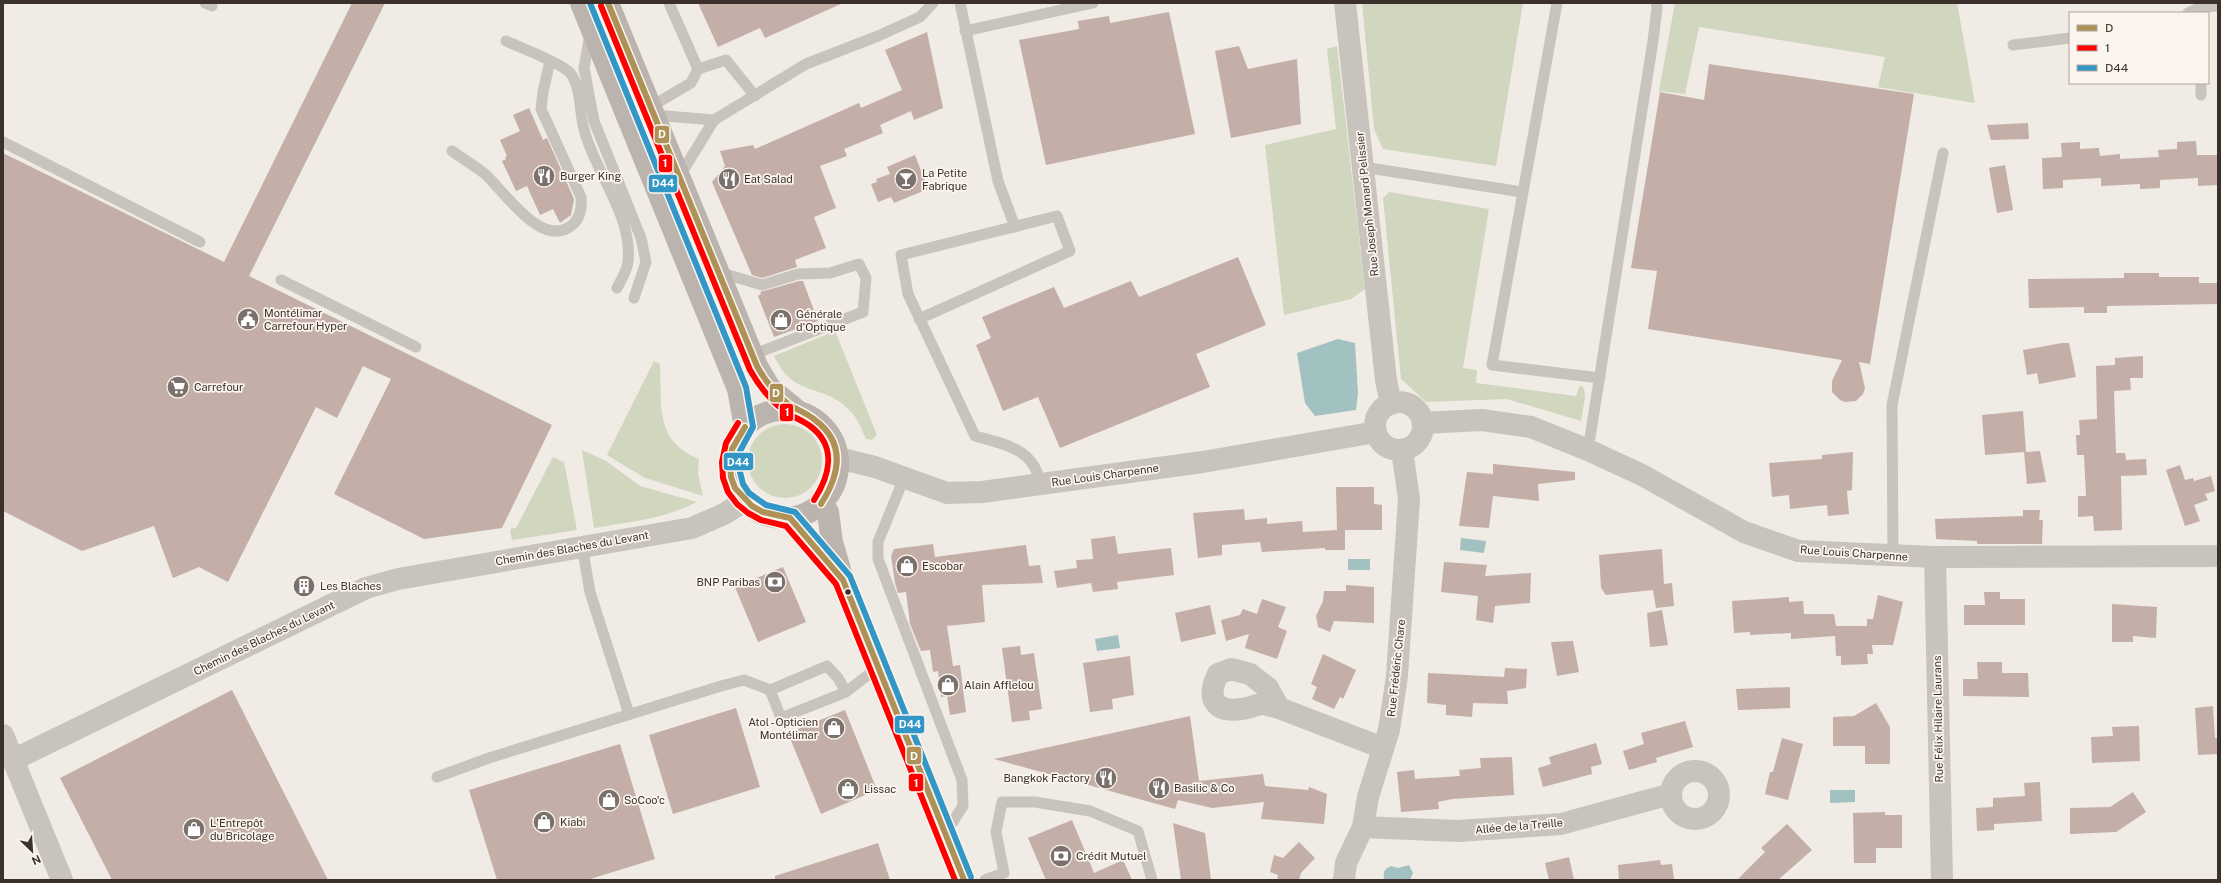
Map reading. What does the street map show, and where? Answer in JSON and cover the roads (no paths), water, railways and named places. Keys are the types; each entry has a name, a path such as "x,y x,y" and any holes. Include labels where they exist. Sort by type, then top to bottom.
{"main road":[{"path":"581,3 738,389 745,428"},
{"path":"608,3 752,355 770,388 799,412 814,419 826,429 834,442 838,458 837,474 832,490 821,504 807,513 790,518 768,515 758,511 745,501 732,477 730,464 733,447 752,420 767,413 783,410 799,412"},
{"path":"821,504 828,512 832,542 843,580 877,668 964,880"},
{"path":"790,518 843,580"}],"street":[{"name":"Rue Joseph Monard Pelissier","path":"1345,3 1386,380 1391,404"},
{"path":"1402,402 1413,407 1419,412 1423,423 1419,439 1409,448 1402,450 1387,446 1381,441 1376,432 1376,424 1379,414 1391,404 1402,402"},
{"name":"Rue Louis Charpenne","path":"1423,423 1482,420 1531,427 1588,450 1642,475 1750,534 1798,551 1893,557 2218,556"},
{"name":"Rue Louis Charpenne","path":"838,458 904,478 946,493 988,492 1209,461 1376,432"},
{"name":"Rue Frédéric Chare","path":"1344,880 1346,863 1363,828 1368,797 1389,730 1396,676 1409,499 1402,450"},
{"name":"Chemin des Blaches du Levant","path":"13,760 366,588 398,579 692,528 724,514 745,501"},
{"name":"Rue Félix Hilaire Laurans","path":"1935,557 1942,880"},
{"path":"1279,708 1383,748"},
{"path":"3,735 62,880"},
{"name":"Allée de la Treille","path":"1363,828 1458,831 1561,824 1671,794"}],"lane":[{"path":"669,3 698,69"},
{"path":"679,177 714,120 806,64 878,36 920,17 932,3"},
{"path":"960,3 998,181 1016,227"},
{"path":"965,31 1093,3"},
{"path":"1557,3 1492,365 1600,378"},
{"path":"1588,450 1656,21 1656,3"},
{"path":"2201,10 2218,6"},
{"path":"591,28 584,68 594,121 641,238 646,262 634,298"},
{"path":"2013,44 2069,38"},
{"path":"506,41 560,65 571,73 576,84 586,139 622,220 627,238 627,264 617,288"},
{"path":"652,111 691,83 698,69 726,60 755,96"},
{"path":"452,151 484,174 533,223 553,232 565,230 573,225 582,208 581,197 542,109 542,92 550,61"},
{"path":"2201,84 2201,95"},
{"path":"652,111 714,120"},
{"path":"3,142 200,242"},
{"path":"1893,557 1892,404 1943,153"},
{"path":"1363,167 1522,192"},
{"path":"919,318 1070,251 1057,216 902,255 908,294 919,318 975,436 1006,444 1032,459 1039,472 1040,485"},
{"path":"717,271 762,285 798,274 830,274 859,264 866,278 863,312 752,355"},
{"path":"281,280 416,347"},
{"path":"904,478 878,542 880,567 962,780 963,806 945,834"},
{"path":"582,546 590,592 629,714"},
{"path":"437,777 489,758 674,699 744,680 770,690 827,666 850,689"},
{"path":"770,690 781,718 850,689 877,668"},
{"path":"985,880 1006,876 996,832 1002,802 1035,802 1090,811 1138,831 1152,880"}],"water":[{"path":"1338,339 1355,343 1358,393 1356,410 1315,416 1305,403 1297,353"},
{"path":"1461,538 1486,541 1484,553 1460,550"},
{"path":"1348,559 1370,559 1370,570 1348,570"},
{"path":"1118,635 1120,648 1097,651 1095,639"},
{"path":"1830,790 1855,790 1855,802 1830,803"},
{"path":"1409,865 1413,873 1410,880 1384,879 1384,871 1389,867 1391,866 1398,868"}],"place":[{"name":"Burger King","path":"544,176"},
{"name":"Eat Salad","path":"729,179"},
{"name":"La Petite Fabrique","path":"906,179"},
{"name":"Montélimar Carrefour Hyper","path":"248,319"},
{"name":"Générale d'Optique","path":"781,320"},
{"name":"Carrefour","path":"178,387"},
{"name":"Escobar","path":"907,566"},
{"name":"BNP Paribas","path":"775,582"},
{"name":"Les Blaches","path":"304,586"},
{"name":"Alain Afflelou","path":"948,685"},
{"name":"Atol - Opticien Montélimar","path":"834,728"},
{"name":"Bangkok Factory","path":"1106,778"},
{"name":"Basilic & Co","path":"1159,788"},
{"name":"Lissac","path":"848,789"},
{"name":"SoCoo'c","path":"609,800"},
{"name":"Kiabi","path":"544,822"},
{"name":"L'Entrepôt du Bricolage","path":"194,829"},
{"name":"Crédit Mutuel","path":"1061,856"}]}
